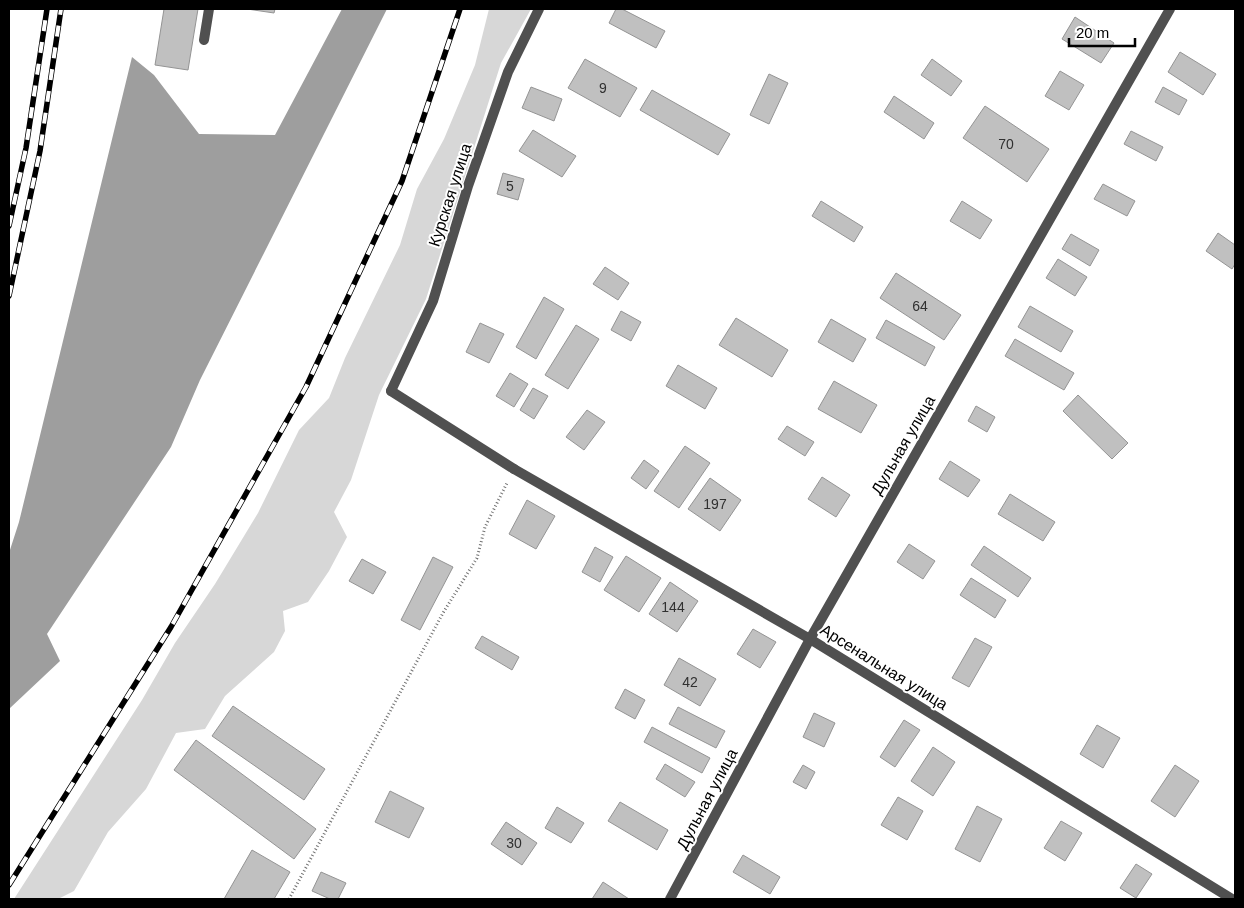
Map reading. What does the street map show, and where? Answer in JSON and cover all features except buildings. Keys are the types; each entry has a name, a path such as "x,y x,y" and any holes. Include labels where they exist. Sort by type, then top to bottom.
{"street":[{"path":"204,40 209,9"},
{"name":"Курская улица","path":"392,391 433,301 468,186 508,72 540,9"},
{"name":"Дульная улица","path":"670,899 810,639 1170,9"},
{"name":"Арсенальная улица","path":"392,391 514,469 810,639 1232,899"}],"path":[{"path":"289,899 443,613 477,558 485,527 514,469"}],"shaded area":[{"path":"342,9 387,9 200,380 171,447 47,634 60,661 9,709 9,553 19,522 132,57 154,75 199,134 275,135"},
{"path":"489,9 531,9 501,63 426,299 379,395 351,480 334,512 347,537 329,571 308,602 283,611 285,631 274,652 225,696 205,729 176,733 146,789 108,832 74,891 58,899 14,899 142,700 175,643 215,584 258,513 299,430 329,398 345,358 400,245 417,189 444,139 475,65"}],"railway":[{"path":"9,226 26,148 47,9"},
{"path":"9,296 40,151 61,9"},
{"path":"9,885 171,627 306,387 402,181 460,9"}]}
